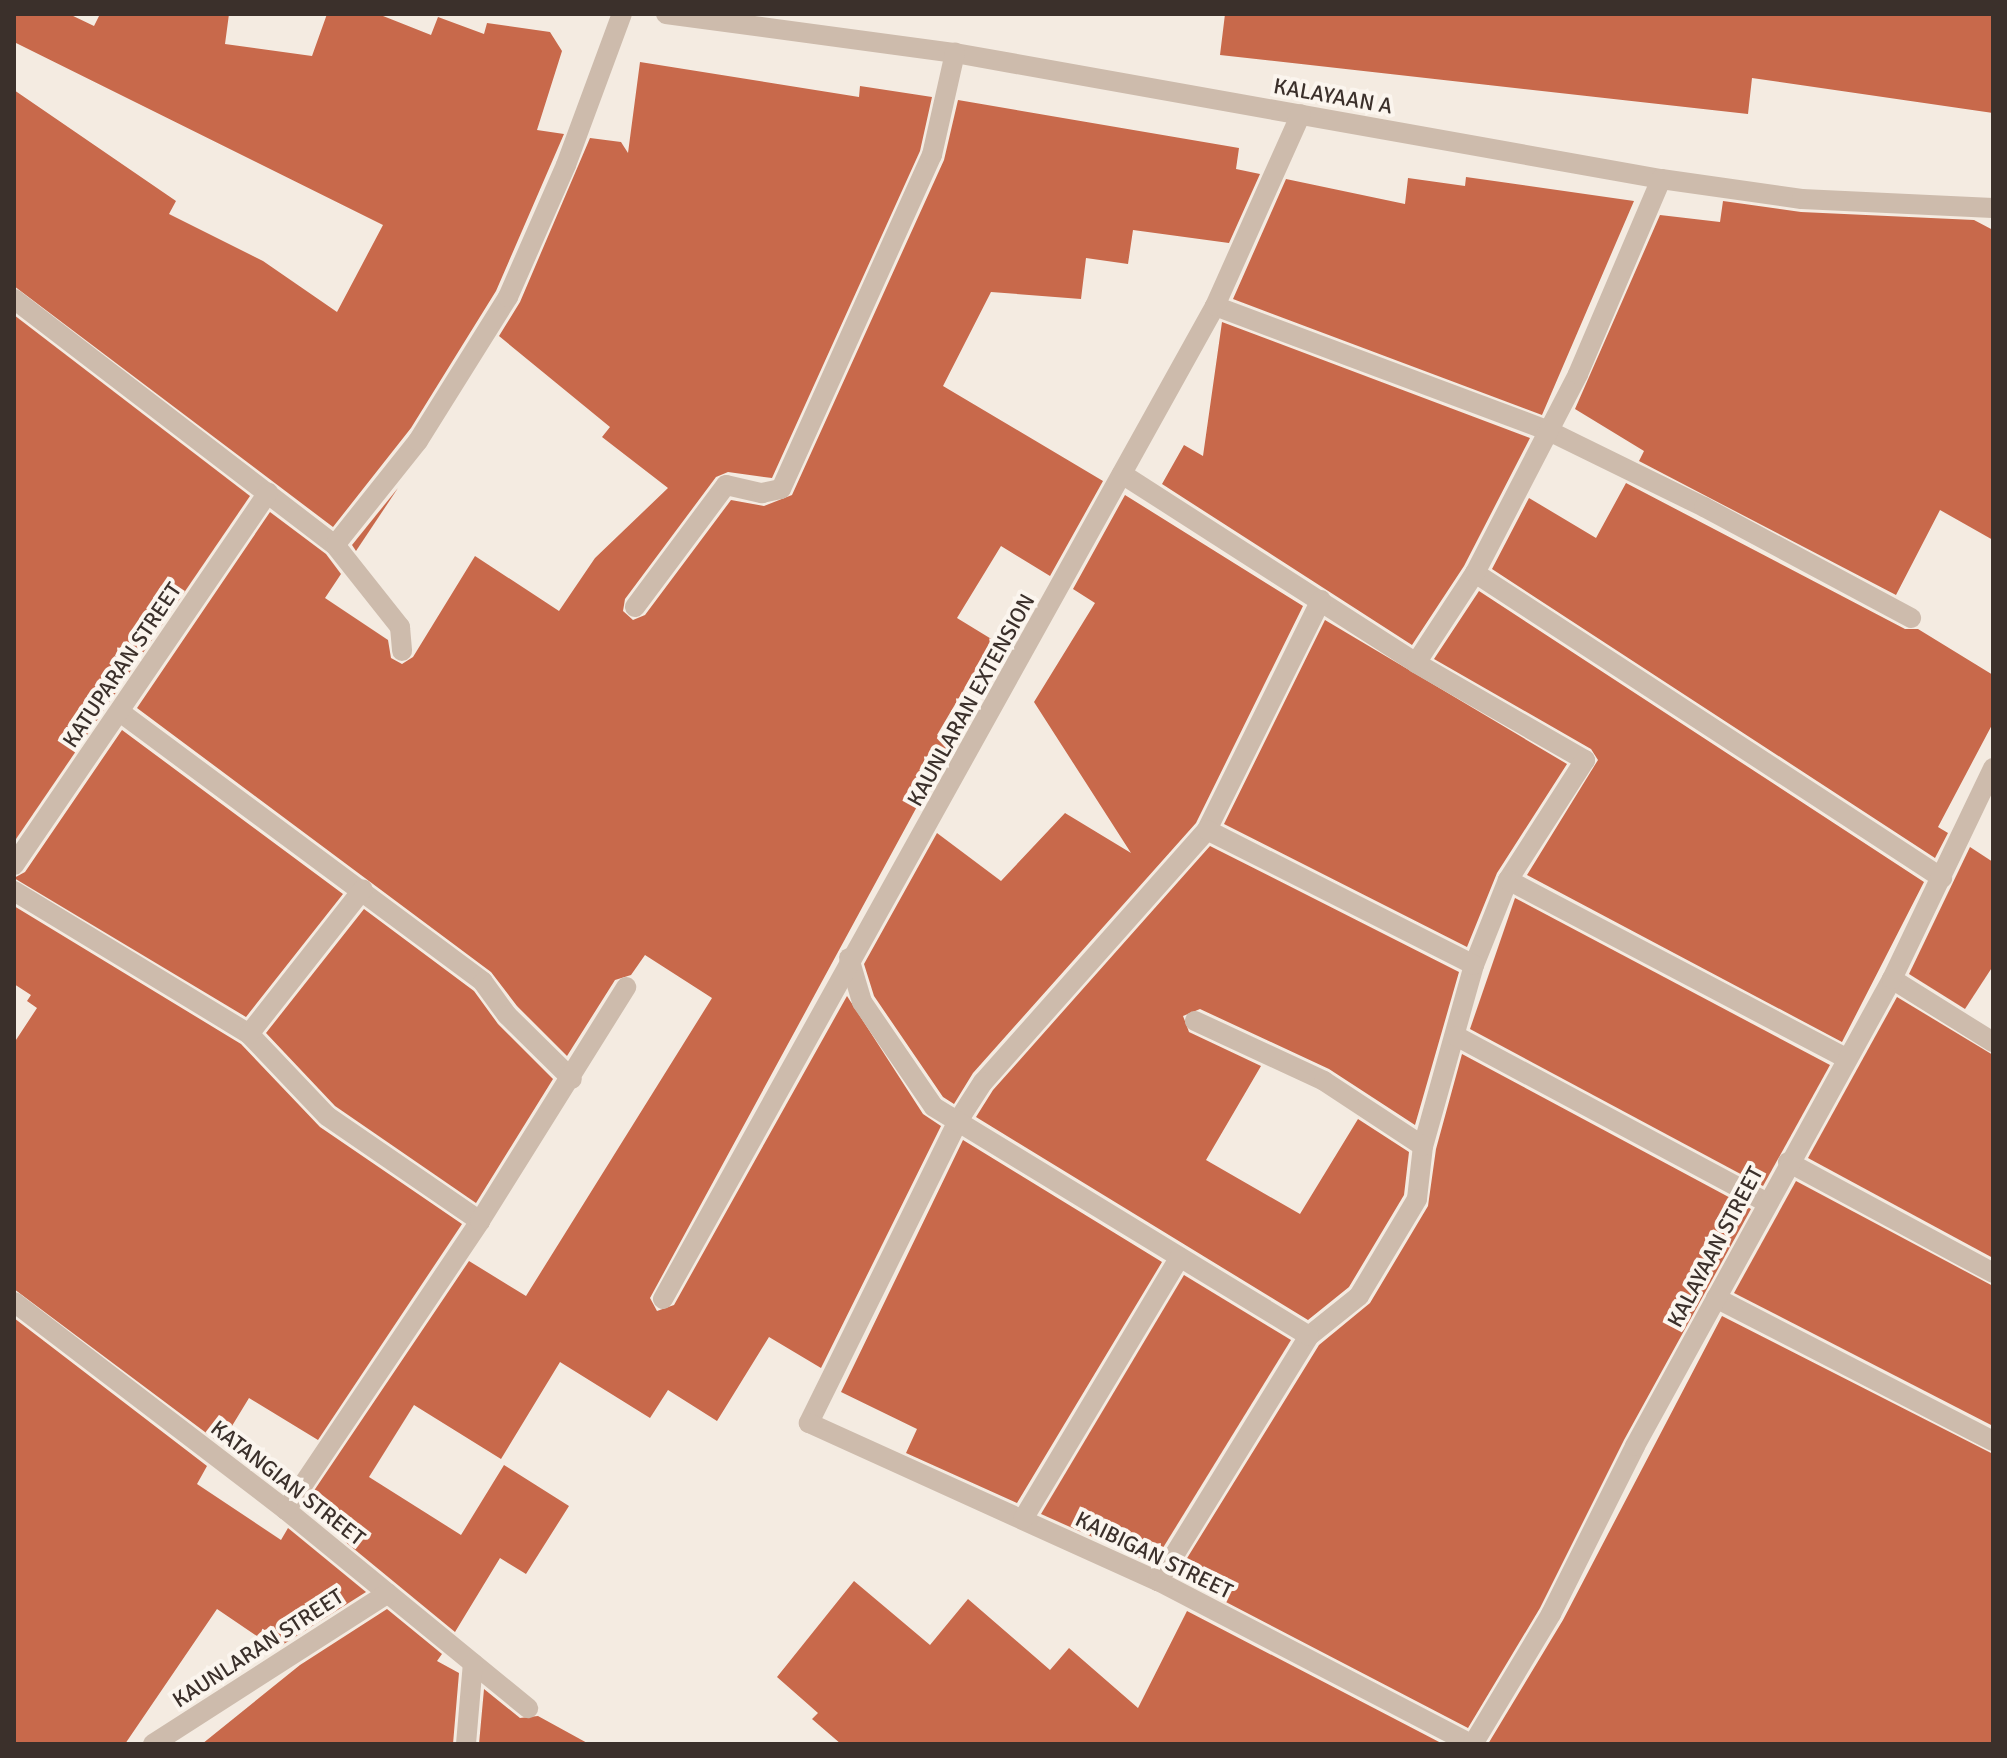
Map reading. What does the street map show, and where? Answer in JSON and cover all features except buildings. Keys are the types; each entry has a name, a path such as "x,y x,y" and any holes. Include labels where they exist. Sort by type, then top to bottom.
{"street":[{"path":"335,545 418,441 508,297 566,165 622,14"},
{"name":"KALAYAAN A","path":"666,14 955,53 1661,179 1802,199 1993,208"},
{"path":"635,607 726,485 762,493 781,489 932,155 955,53"},
{"name":"KAUNLARAN EXTENSION","path":"663,1299 849,958 950,789 1215,306 1301,114"},
{"path":"1416,663 1475,573 1549,431 1661,179"},
{"path":"14,299 335,545 394,617 402,651"},
{"path":"1215,306 1549,431 1704,507 1911,618"},
{"path":"1122,474 1416,663 1585,760 1508,880 1474,965 1423,1146 1417,1199 1359,1296 1309,1336 1158,1581"},
{"name":"KATUPARAN STREET","path":"14,865 268,492"},
{"path":"1475,573 1942,878"},
{"path":"958,1121 983,1082 1207,830 1321,600"},
{"path":"120,712 363,889 483,982 507,1015 572,1079"},
{"name":"KALAYAAN STREET","path":"1472,1744 1551,1614 1788,1162 1892,979 1990,780"},
{"path":"1207,830 1474,965"},
{"path":"1508,880 1845,1058"},
{"path":"249,1034 363,889"},
{"path":"14,891 249,1034 327,1116 480,1221"},
{"path":"849,958 862,1002 903,1069 934,1107 1309,1336"},
{"path":"1892,979 1993,1042"},
{"path":"286,1510 480,1221 572,1079 626,987"},
{"path":"1195,1021 1324,1081 1423,1146"},
{"path":"1456,1036 1767,1203"},
{"name":"KAIBIGAN STREET","path":"958,1121 809,1423 1158,1581 1472,1744"},
{"path":"1788,1162 1993,1273"},
{"path":"1023,1519 1180,1257"},
{"path":"1716,1298 1993,1441"},
{"name":"KATANGIAN STREET","path":"14,1302 286,1510 528,1708"},
{"name":"KAUNLARAN STREET","path":"153,1744 388,1593"},
{"path":"466,1744 473,1663"}]}
